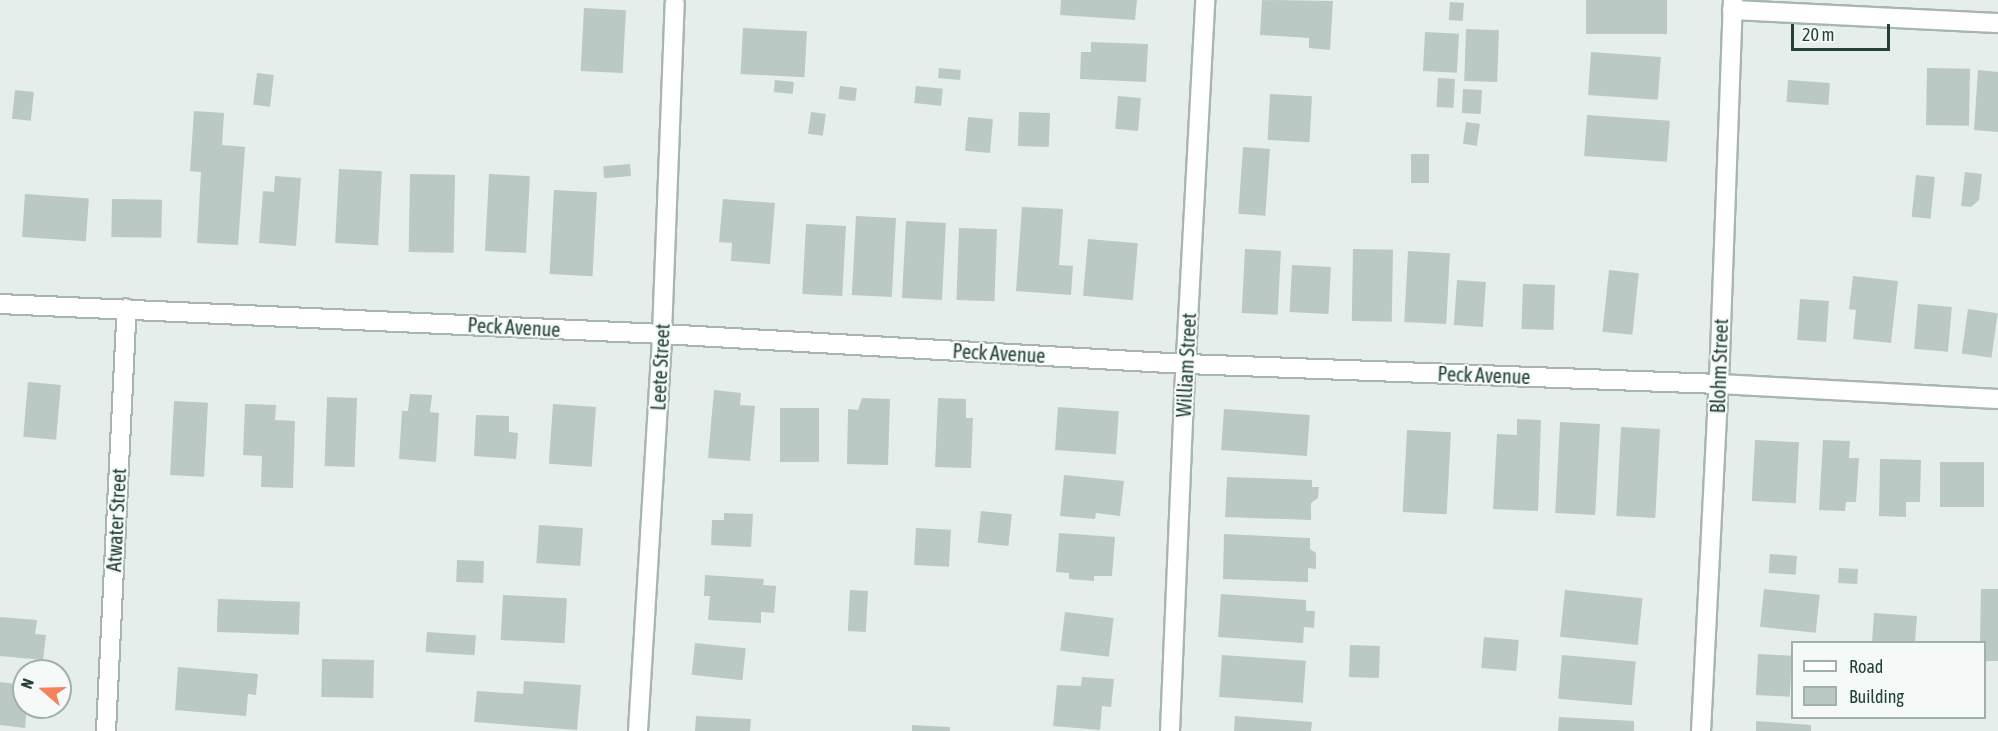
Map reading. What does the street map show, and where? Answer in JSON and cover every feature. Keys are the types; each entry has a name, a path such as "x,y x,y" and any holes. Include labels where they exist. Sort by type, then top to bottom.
{"street":[{"name":"William Street","path":"1170,731 1205,0"},
{"name":"Leete Street","path":"638,731 662,334 675,3"},
{"path":"1733,5 1998,23"},
{"name":"Blohm Street","path":"1701,731 1719,384 1733,5"},
{"name":"Peck Avenue","path":"0,304 662,334 1186,364 1719,384 1998,399"},
{"name":"Atwater Street","path":"106,731 127,309"}],"building":[{"path":"1061,0 1137,0 1135,20 1060,15"},
{"path":"1262,0 1333,1 1330,50 1309,48 1309,38 1260,35"},
{"path":"1586,0 1667,0 1667,34 1586,34"},
{"path":"1450,2 1464,3 1463,21 1449,20"},
{"path":"584,8 626,10 623,73 581,71"},
{"path":"743,28 807,31 805,77 741,74"},
{"path":"1466,29 1499,30 1497,82 1464,81"},
{"path":"1425,32 1459,34 1457,73 1423,71"},
{"path":"1091,42 1148,44 1146,82 1080,79 1081,52 1091,52"},
{"path":"1591,52 1661,57 1658,100 1588,95"},
{"path":"939,68 961,70 960,80 938,78"},
{"path":"1927,68 1970,69 1969,126 1926,125"},
{"path":"1978,70 1998,72 1998,132 1974,130"},
{"path":"257,73 274,75 270,107 253,105"},
{"path":"1438,78 1455,79 1453,108 1436,107"},
{"path":"775,80 794,82 793,94 774,92"},
{"path":"1788,80 1830,83 1828,105 1786,102"},
{"path":"840,86 857,88 855,101 838,99"},
{"path":"916,86 943,89 941,106 914,103"},
{"path":"1463,89 1482,90 1481,114 1462,113"},
{"path":"15,90 34,92 31,121 12,119"},
{"path":"1270,94 1312,96 1310,142 1268,140"},
{"path":"1118,96 1141,98 1138,131 1115,129"},
{"path":"194,111 224,113 222,145 245,147 238,245 197,243 201,172 190,171"},
{"path":"811,112 826,114 823,136 808,134"},
{"path":"1019,112 1050,113 1049,147 1018,146"},
{"path":"1587,115 1670,121 1667,162 1584,156"},
{"path":"968,117 993,119 990,153 965,151"},
{"path":"1466,122 1480,124 1477,146 1463,144"},
{"path":"1243,147 1270,149 1265,216 1238,214"},
{"path":"1411,154 1429,154 1429,183 1411,183"},
{"path":"630,164 631,176 604,178 603,166"},
{"path":"339,169 382,171 378,245 335,243"},
{"path":"1965,172 1982,174 1979,200 1971,207 1961,206"},
{"path":"410,174 455,175 454,253 409,252"},
{"path":"489,174 530,176 526,253 485,251"},
{"path":"1916,175 1935,177 1931,219 1912,217"},
{"path":"275,176 301,178 296,246 259,243 263,191 274,192"},
{"path":"554,190 597,192 593,276 550,274"},
{"path":"25,194 89,198 86,241 22,237"},
{"path":"112,199 162,200 161,238 111,237"},
{"path":"723,199 775,203 770,264 731,261 732,243 719,242"},
{"path":"1022,207 1063,209 1059,265 1073,266 1071,295 1016,291"},
{"path":"856,216 896,218 892,297 852,295"},
{"path":"906,221 946,223 942,300 902,298"},
{"path":"806,224 846,226 842,296 802,294"},
{"path":"959,228 997,229 994,301 956,300"},
{"path":"1088,239 1138,243 1133,300 1083,296"},
{"path":"1245,249 1281,251 1278,315 1242,313"},
{"path":"1353,249 1393,250 1392,322 1352,321"},
{"path":"1408,251 1450,253 1446,324 1404,322"},
{"path":"1292,265 1331,267 1328,314 1290,312"},
{"path":"1609,270 1639,273 1632,335 1603,332"},
{"path":"1853,276 1898,281 1891,343 1853,339 1856,310 1849,309"},
{"path":"1457,280 1486,282 1483,327 1454,325"},
{"path":"1523,284 1555,285 1553,330 1521,329"},
{"path":"1800,299 1829,301 1826,342 1797,340"},
{"path":"1918,304 1952,307 1948,352 1914,349"},
{"path":"1968,309 1998,313 1991,358 1962,354"},
{"path":"28,382 61,385 56,440 23,437"},
{"path":"714,390 741,393 740,405 755,406 750,461 708,458"},
{"path":"410,394 432,395 430,412 439,413 436,462 399,459 402,411 408,411"},
{"path":"327,397 357,398 355,467 325,466"},
{"path":"862,398 890,399 888,465 847,464 848,409 858,410"},
{"path":"938,398 966,399 966,418 973,418 971,468 935,467"},
{"path":"174,401 208,403 204,477 170,475"},
{"path":"245,404 276,405 275,420 295,421 293,488 261,487 262,456 243,455"},
{"path":"553,404 596,407 592,467 549,464"},
{"path":"1058,407 1119,411 1116,454 1055,450"},
{"path":"780,408 819,408 819,462 780,462"},
{"path":"1224,409 1310,415 1307,456 1221,450"},
{"path":"476,415 509,416 509,432 518,433 516,459 474,456"},
{"path":"1517,419 1541,420 1538,511 1493,509 1497,434 1517,435"},
{"path":"1560,422 1600,424 1595,515 1555,513"},
{"path":"1621,427 1660,429 1655,518 1616,516"},
{"path":"1407,430 1451,432 1447,514 1403,512"},
{"path":"1755,440 1799,442 1796,503 1752,501"},
{"path":"1823,440 1850,441 1849,458 1859,458 1856,502 1846,502 1845,511 1819,510"},
{"path":"1880,459 1921,460 1920,502 1906,502 1906,517 1879,516"},
{"path":"1940,462 1984,462 1984,507 1940,507"},
{"path":"1064,475 1124,481 1120,516 1096,513 1095,519 1060,516"},
{"path":"1227,477 1312,480 1312,487 1319,487 1318,498 1311,503 1311,520 1225,517"},
{"path":"981,511 1012,514 1008,546 978,543"},
{"path":"724,513 753,514 751,547 711,545 712,520 724,520"},
{"path":"539,525 583,528 580,566 536,563"},
{"path":"916,528 951,530 949,567 914,565"},
{"path":"1059,533 1115,537 1112,576 1094,576 1094,581 1069,579 1069,573 1056,572"},
{"path":"1224,534 1310,538 1310,549 1316,553 1316,569 1308,568 1308,582 1223,579"},
{"path":"1770,554 1797,556 1796,575 1769,573"},
{"path":"457,560 484,561 483,583 456,582"},
{"path":"1839,568 1858,569 1857,584 1838,583"},
{"path":"705,575 764,579 763,585 776,586 774,613 761,612 761,623 708,620 710,596 704,596"},
{"path":"1764,589 1820,595 1816,633 1760,627"},
{"path":"1981,589 1998,589 1998,661 1986,661 1986,641 1980,641"},
{"path":"850,590 868,591 866,632 848,631"},
{"path":"1565,590 1643,598 1638,645 1560,637"},
{"path":"1221,594 1306,600 1306,611 1315,611 1314,628 1304,627 1303,643 1218,637"},
{"path":"503,595 567,598 565,643 501,640"},
{"path":"218,599 300,602 299,635 217,632"},
{"path":"1065,612 1114,618 1109,657 1060,651"},
{"path":"1874,613 1917,616 1915,641 1872,641"},
{"path":"0,617 37,620 35,634 46,635 43,659 0,656"},
{"path":"427,632 476,635 474,655 426,652"},
{"path":"1484,637 1519,640 1516,671 1481,668"},
{"path":"695,643 746,648 742,680 692,675"},
{"path":"1350,645 1380,646 1379,678 1349,677"},
{"path":"1758,654 1791,656 1790,697 1756,695"},
{"path":"1222,655 1306,661 1303,703 1219,697"},
{"path":"1562,655 1636,661 1632,705 1558,699"},
{"path":"322,659 374,660 373,698 321,697"},
{"path":"178,667 258,674 256,695 248,694 246,716 175,710"},
{"path":"1082,677 1114,679 1111,707 1102,706 1100,730 1053,726 1057,685 1081,686"},
{"path":"524,681 581,685 577,730 474,722 477,691 523,694"},
{"path":"0,682 12,684 12,719 26,719 25,728 0,725"},
{"path":"696,716 751,719 750,731 695,731"},
{"path":"1235,716 1312,722 1311,731 1234,731"},
{"path":"1559,717 1634,721 1634,731 1558,731"},
{"path":"1756,721 1811,725 1811,731 1756,731"},
{"path":"912,725 950,727 950,731 912,731"}]}
